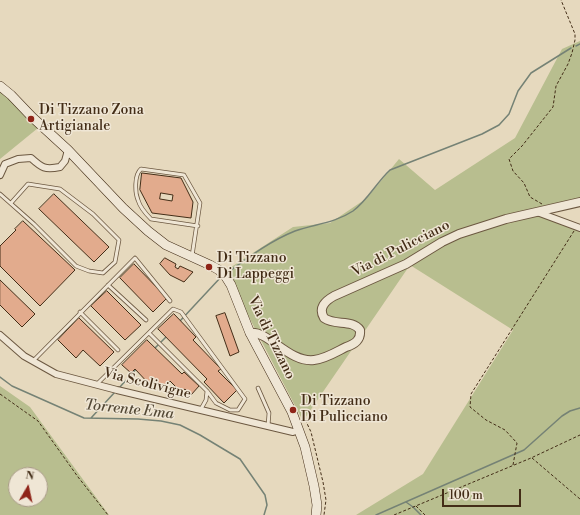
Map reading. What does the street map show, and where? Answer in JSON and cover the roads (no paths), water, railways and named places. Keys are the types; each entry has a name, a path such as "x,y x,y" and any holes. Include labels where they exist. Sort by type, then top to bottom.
{"main road":[{"name":"Via di Tizzano","path":"0,86 11,94 32,117 68,150 123,208 148,231 166,245 192,256 224,275 231,285 250,333 283,393 299,430 314,486 317,505 316,515"}],"street":[{"path":"0,175 5,164 18,159 31,158 48,170 60,167 68,150"},
{"name":"Via di Pulicciano","path":"250,333 259,334 282,350 298,357 308,360 322,359 355,343 360,334 360,330 357,326 331,322 324,318 322,309 329,299 406,264 442,242 459,234 492,223 580,202"},
{"path":"537,212 578,228"},
{"name":"Via Scolivigne","path":"0,335 24,356 56,374 232,419 293,432 299,430"}],"lane":[{"path":"192,256 198,226 200,204 184,175 141,169 138,172 136,180 138,200 146,214 151,219 198,226"},
{"path":"0,194 34,224 76,266 89,271 102,273 116,262 119,240 92,214 60,189 28,184 11,203"},
{"path":"33,361 80,312 136,258 170,301"},
{"path":"108,285 146,320"},
{"path":"97,384 173,309 181,312 246,399 238,410 230,410 216,403 207,391 149,333"},
{"path":"80,312 118,350"},
{"path":"258,388 268,413 268,427"},
{"path":"200,410 206,400 207,391"}],"waterway":[{"path":"576,46 580,44"},
{"path":"227,273 260,250 286,235 339,218 353,211 363,202 390,170 482,134 499,125 509,114 518,91 531,73 571,48"},
{"path":"180,321 221,277"},
{"path":"154,349 167,336"},
{"path":"119,388 137,368"},
{"name":"Torrente Ema","path":"0,377 12,386 84,418 161,421 180,425 200,435 240,459 265,495 267,505 264,515"},
{"path":"91,418 115,392"},
{"path":"376,515 524,450 562,416 570,411 580,408"},
{"path":"406,502 421,515"}],"place":[{"name":"Di Tizzano Zona Artigianale","path":"31,119"},
{"name":"Di Tizzano Di Lappeggi","path":"209,267"},
{"name":"Di Tizzano Di Pulicciano","path":"293,410"}]}
